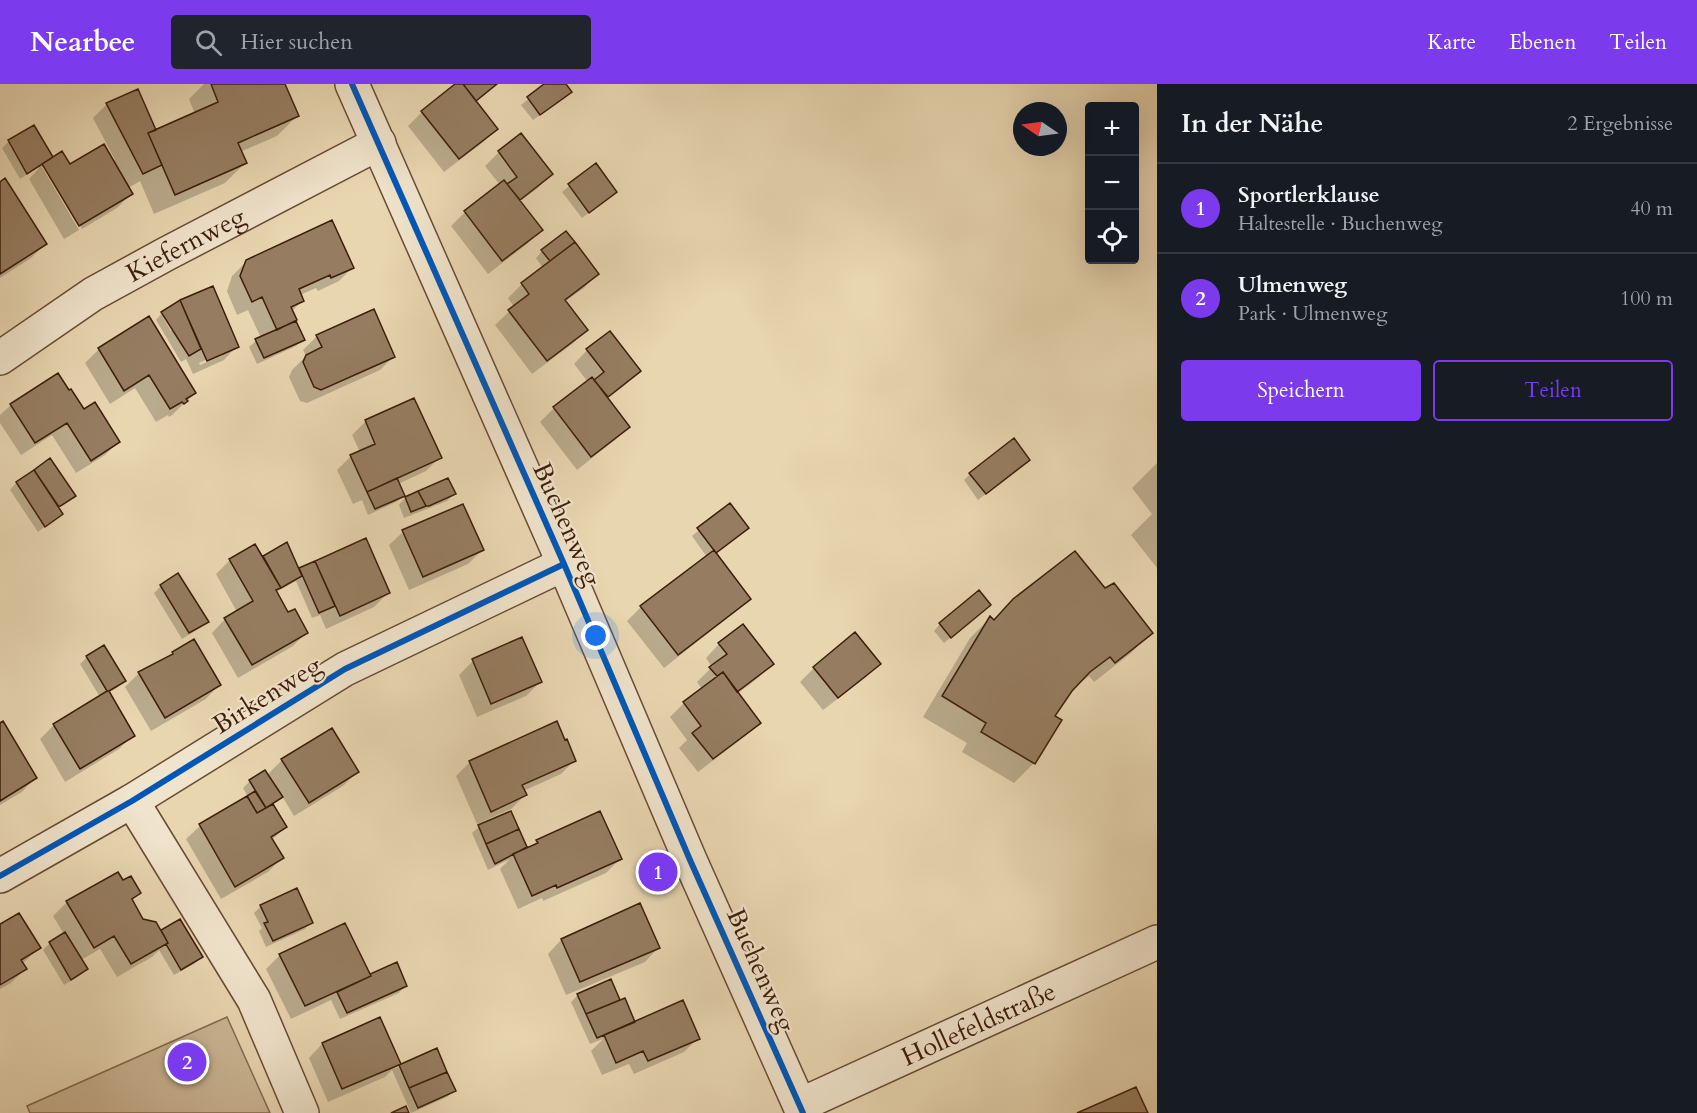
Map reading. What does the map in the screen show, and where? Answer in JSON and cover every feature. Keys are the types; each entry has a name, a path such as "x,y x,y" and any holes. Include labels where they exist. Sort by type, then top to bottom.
{"street":[{"name":"Buchenweg","path":"352,84 801,1109"},
{"name":"Kiefernweg","path":"0,358 93,294 379,143"},
{"name":"Birkenweg","path":"0,876 132,801 345,669 564,564"},
{"path":"132,801 254,999 302,1113"},
{"name":"Hollefeldstraße","path":"801,1109 1157,942"}],"shaded area":[{"path":"227,1017 270,1113 30,1113 27,1106"}],"building":[{"path":"211,84 285,84 299,116 238,143 247,163 175,195 148,133 218,102"},
{"path":"455,84 463,84 498,129 459,159 421,111"},
{"path":"463,84 497,84 476,101"},
{"path":"544,84 566,84 572,92 540,115 527,97"},
{"path":"138,89 156,130 148,133 162,165 143,174 106,103"},
{"path":"34,125 53,157 27,174 8,140"},
{"path":"521,133 553,174 520,200 507,184 517,177 498,151"},
{"path":"104,144 133,194 79,226 42,164 62,151 70,164"},
{"path":"596,163 617,192 589,213 568,184"},
{"path":"5,178 47,244 0,274 0,182"},
{"path":"504,180 543,230 502,261 464,211"},
{"path":"332,220 354,268 331,278 330,275 299,289 304,301 291,307 297,320 277,330 262,297 252,302 240,276 246,260"},
{"path":"566,231 575,242 550,261 541,250"},
{"path":"575,242 599,274 565,300 588,330 547,361 508,310 529,294 521,283"},
{"path":"213,286 239,347 207,361 180,300"},
{"path":"180,300 201,349 189,356 161,312"},
{"path":"374,309 395,357 321,390 314,387 303,362 306,355 322,347 316,335"},
{"path":"149,316 196,393 186,399 188,401 184,404 182,402 170,409 149,375 124,391 98,348"},
{"path":"296,321 305,340 264,358 255,339"},
{"path":"610,331 641,371 608,397 594,380 604,372 586,349"},
{"path":"58,373 84,409 95,402 120,442 91,461 67,423 35,443 10,404"},
{"path":"592,377 630,427 591,457 553,407"},
{"path":"414,398 442,458 367,492 350,455 375,444 365,420"},
{"path":"1014,438 1030,460 986,494 969,473"},
{"path":"50,458 76,496 59,507 34,470"},
{"path":"34,470 63,514 45,527 16,482"},
{"path":"397,478 405,496 375,509 367,492"},
{"path":"448,478 456,494 426,506 418,491"},
{"path":"418,491 426,506 411,512 405,497"},
{"path":"730,503 749,528 716,553 697,528"},
{"path":"463,504 484,550 423,577 402,530"},
{"path":"366,538 390,593 340,616 315,561"},
{"path":"287,542 302,576 281,588 263,556"},
{"path":"255,544 281,588 276,590 288,612 295,609 308,633 252,665 224,618 253,601 229,559"},
{"path":"714,550 751,599 678,655 640,606"},
{"path":"1075,551 1105,588 1114,583 1153,633 1115,663 1110,657 1090,672 1072,691 1055,716 1062,720 1035,764 981,732 986,723 942,696 990,616 994,620 1013,599"},
{"path":"315,561 335,606 319,613 299,568"},
{"path":"178,573 209,622 189,633 160,585"},
{"path":"979,590 991,605 951,638 939,623"},
{"path":"743,624 774,664 737,692 723,672 717,676 709,667 727,654 718,643"},
{"path":"855,632 881,664 838,698 813,667"},
{"path":"522,637 542,682 491,704 472,659"},
{"path":"194,639 221,685 165,718 138,672 173,654 172,652"},
{"path":"104,645 126,681 109,691 86,656"},
{"path":"723,672 761,723 713,759 692,733 701,726 683,702"},
{"path":"107,691 135,736 80,769 53,724"},
{"path":"3,721 37,778 0,801 0,723"},
{"path":"557,721 576,761 522,785 527,795 491,812 469,761"},
{"path":"332,728 359,772 309,803 281,759"},
{"path":"265,770 283,797 266,808 249,780"},
{"path":"255,791 266,808 257,813 247,796"},
{"path":"247,796 257,813 273,804 287,827 271,837 284,858 235,887 199,824"},
{"path":"511,811 519,829 486,844 478,825"},
{"path":"600,811 622,859 557,888 556,885 532,896 513,854 538,843 536,840"},
{"path":"519,829 527,847 495,864 486,844"},
{"path":"118,872 123,880 131,876 141,893 132,899 143,919 156,922 168,943 131,964 114,936 94,948 66,901"},
{"path":"297,888 313,923 273,941 264,923 268,922 260,905"},
{"path":"640,903 660,948 580,982 561,939"},
{"path":"19,913 41,948 21,960 27,969 0,985 0,924"},
{"path":"180,919 203,957 181,970 161,930"},
{"path":"345,923 371,976 305,1006 279,954"},
{"path":"65,932 88,969 71,980 49,942"},
{"path":"397,962 407,986 347,1013 337,992"},
{"path":"611,979 620,1000 586,1014 577,994"},
{"path":"625,998 635,1022 597,1038 586,1014"},
{"path":"683,1000 700,1039 648,1061 643,1051 616,1063 604,1035"},
{"path":"380,1017 401,1064 342,1089 322,1043"},
{"path":"437,1048 447,1072 409,1088 399,1065"},
{"path":"447,1072 456,1091 418,1108 409,1088"},
{"path":"1136,1087 1148,1113 1077,1113"},
{"path":"406,1106 409,1113 391,1113"}],"cycle path":[{"path":"352,84 564,564 690,860 803,1113"},
{"path":"0,876 132,801 345,669 564,564"}],"place":[{"name":"Sportlerklause","path":"658,872"},
{"name":"Ulmenweg","path":"187,1062"}]}
